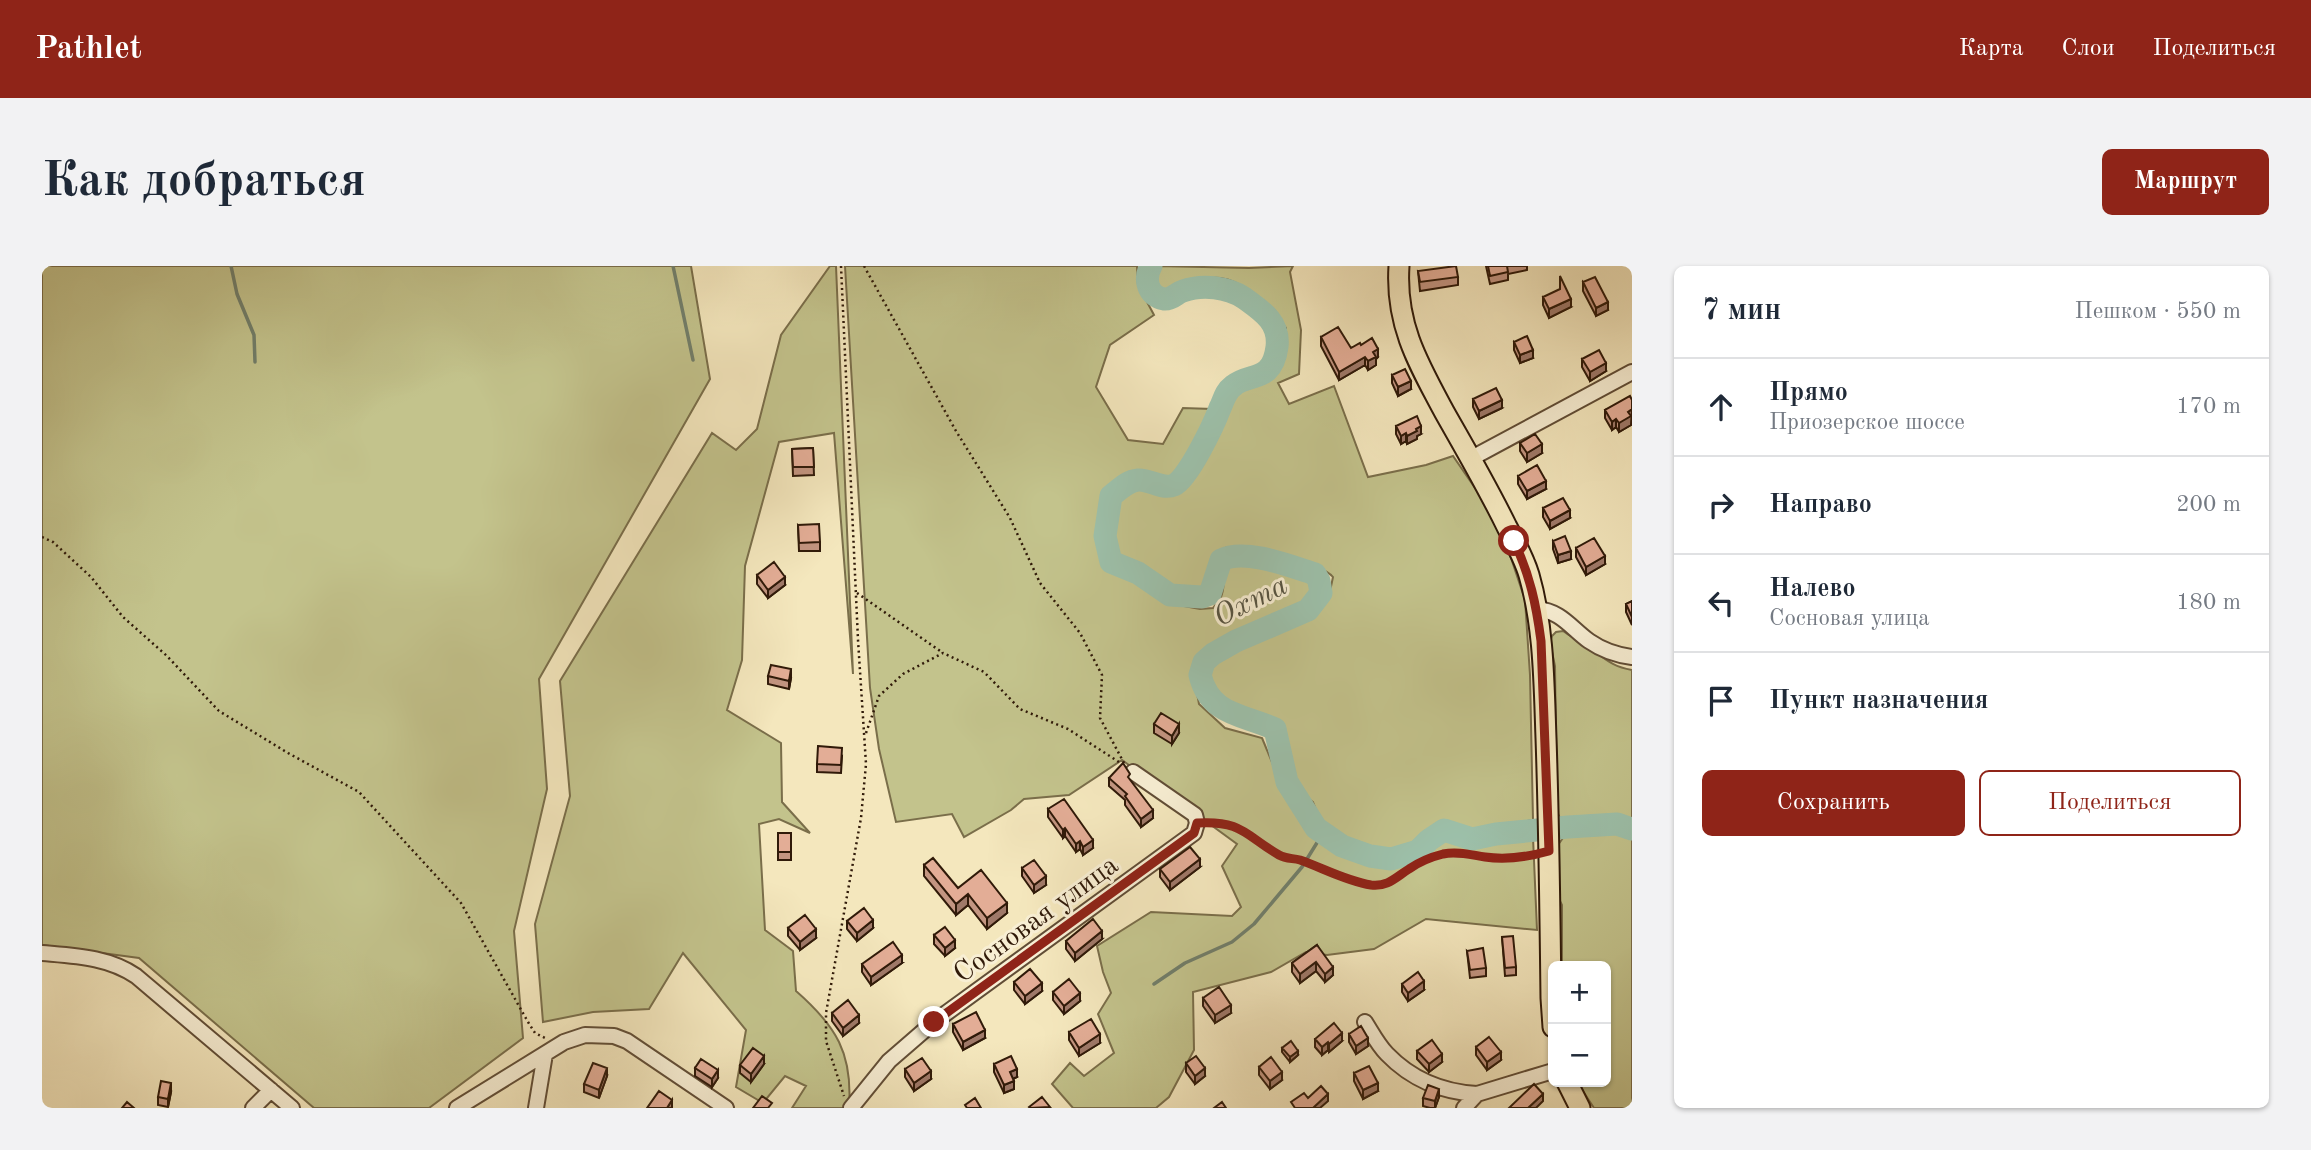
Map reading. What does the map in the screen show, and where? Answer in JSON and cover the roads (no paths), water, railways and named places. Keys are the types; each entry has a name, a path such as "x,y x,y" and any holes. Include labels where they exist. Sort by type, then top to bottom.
{"main road":[{"path":"1399,266 1400,305 1415,358 1494,500 1528,573 1537,609 1548,797 1550,998 1553,1024"},
{"path":"1570,1087 1580,1108"}],"street":[{"path":"1470,459 1632,372"},
{"path":"1537,609 1550,610 1590,642 1615,655 1632,657"},
{"name":"Сосновая улица","path":"848,1102 889,1060 934,1022 1196,828 1195,815 1132,772"},
{"path":"42,953 95,958 121,966 292,1108"},
{"path":"1365,1022 1386,1053 1412,1076 1456,1092 1477,1094 1548,1073"},
{"path":"457,1108 564,1042 585,1035 614,1036 627,1041 726,1108"},
{"path":"536,1108 545,1054"},
{"path":"253,1108 271,1090"},
{"path":"1464,1108 1477,1094"}],"waterway":[{"path":"231,266 237,294 254,335 255,362"},
{"path":"673,266 693,360"},
{"name":"Охта","path":"1151,266 1148,286 1158,297 1167,299 1183,291 1206,287 1230,291 1244,298 1273,324 1277,347 1274,359 1265,372 1239,382 1228,391 1200,450 1180,481 1170,486 1134,481 1111,496 1105,536 1111,562 1138,573 1170,595 1202,597 1210,594 1221,560 1231,557 1255,557 1315,574 1321,593 1308,610 1236,641 1213,654 1204,662 1200,675 1211,699 1220,706 1275,729 1287,782 1316,828 1342,846 1370,856 1391,859 1418,851 1444,830 1472,839 1568,827 1617,824 1632,829"},
{"path":"1154,984 1185,963 1232,942 1254,924 1302,867 1323,833"}]}
